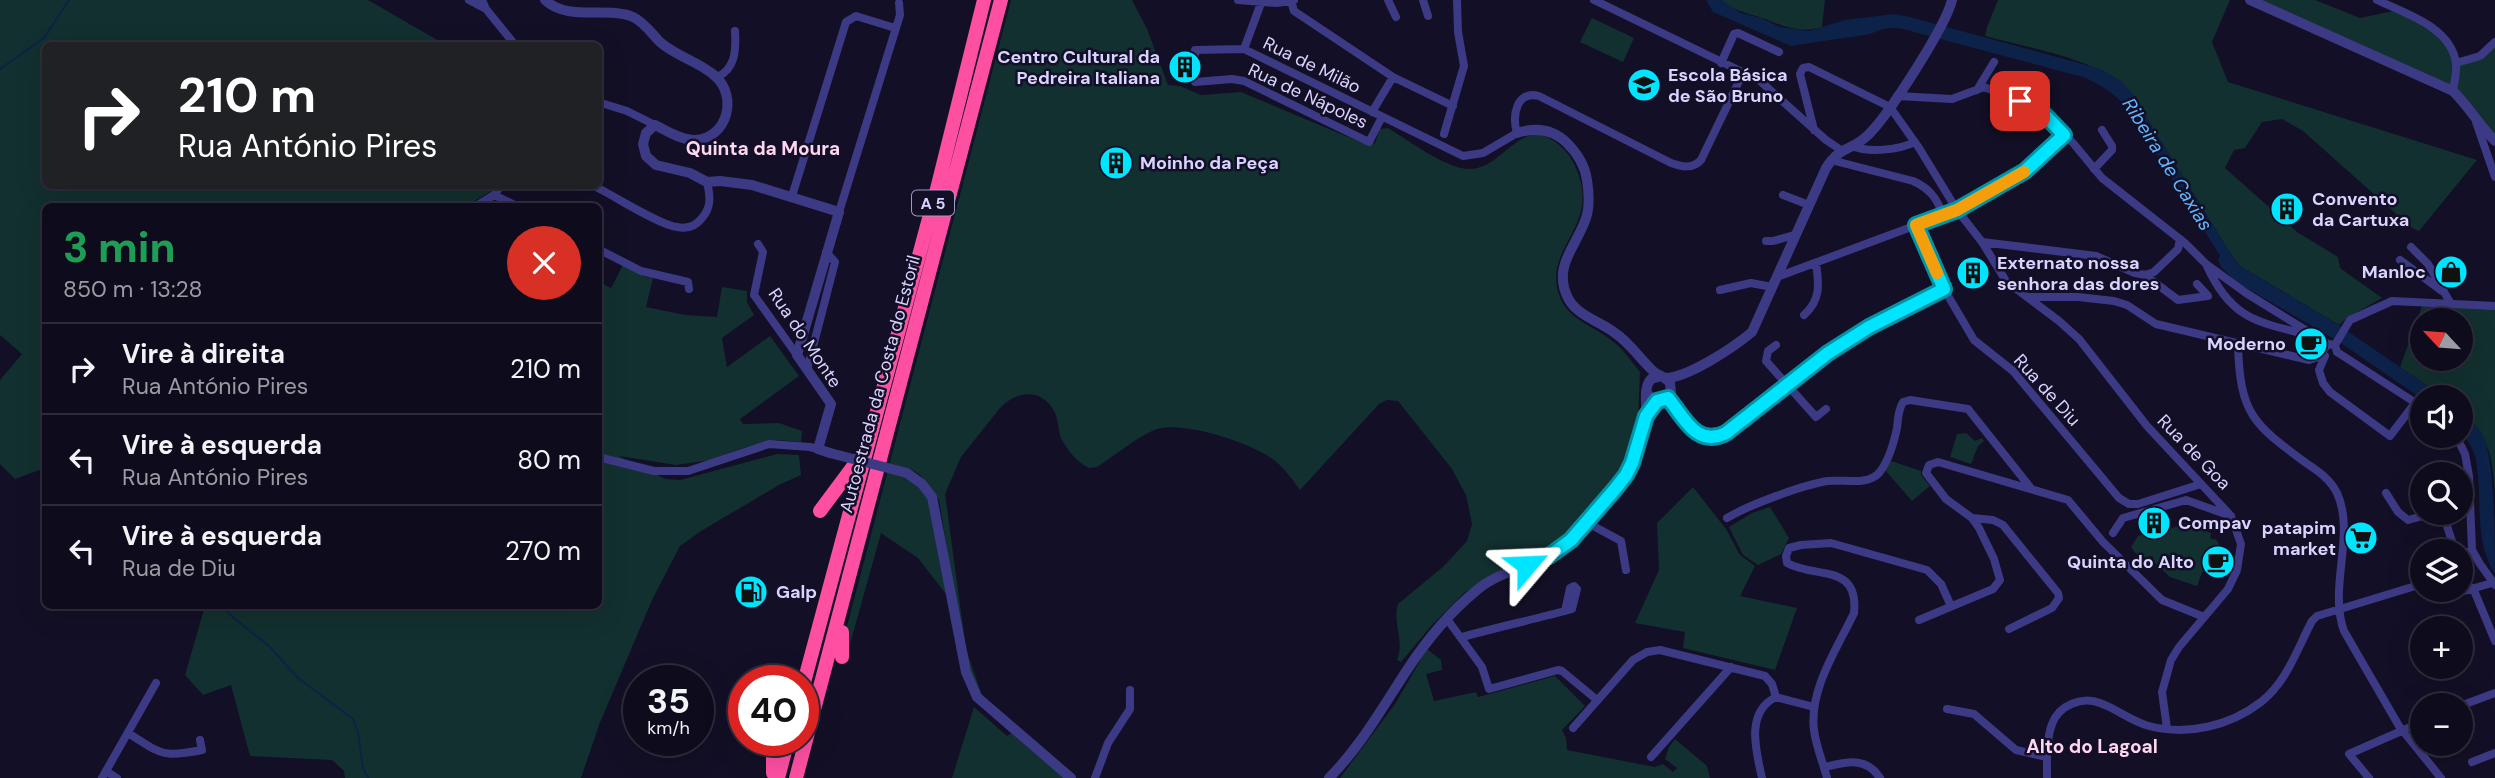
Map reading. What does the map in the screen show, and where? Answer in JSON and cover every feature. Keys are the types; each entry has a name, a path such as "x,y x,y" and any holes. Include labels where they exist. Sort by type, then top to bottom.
{"highway":[{"name":"Autoestrada da Costa do Estoril","path":"808,665 938,185 984,0"},
{"name":"Autoestrada da Costa do Estoril","path":"796,778 1001,0"},
{"path":"820,511 865,451"},
{"path":"842,657 841,640 848,585"},
{"path":"773,756 775,778"},
{"path":"775,778 783,756"}],"street":[{"path":"469,0 485,9 513,42"},
{"path":"482,0 485,9"},
{"path":"545,0 562,10 631,16 677,54 717,78 726,93 728,110 724,121 713,134 691,140 628,111 602,103"},
{"path":"1238,0 1261,3 1292,1 1294,10 1392,77 1453,106"},
{"path":"1388,0 1396,17"},
{"path":"1423,0 1428,16"},
{"path":"1444,134 1464,61 1458,32 1457,0"},
{"path":"1594,0 1767,86 1814,130 1841,149"},
{"path":"1944,289 1869,327 1828,353 1715,439 1695,433 1663,400 1652,399 1647,390 1651,379 1681,376 1752,331 1794,235 1831,160 1841,149 1867,136 1890,107 1934,37 1952,0"},
{"path":"2250,0 2453,91 2471,111 2495,177"},
{"path":"2377,0 2428,24 2443,36 2456,63 2453,91"},
{"path":"797,355 826,252 900,15 899,3"},
{"path":"1244,49 1261,3"},
{"path":"792,196 846,22 856,16 895,28"},
{"path":"717,78 730,69 734,60 735,31"},
{"path":"1721,63 1734,34 1738,33 1779,52"},
{"path":"2456,63 2480,56 2495,42"},
{"name":"Rua de Milão","path":"1195,50 1244,49 1468,157 1483,153 1517,133"},
{"name":"Rua de Nápoles","path":"1195,50 1195,82 1232,79 1244,81 1368,142 1382,117"},
{"path":"1981,89 1994,62"},
{"path":"1814,130 1800,74 1803,68 1809,67 1890,107"},
{"path":"1646,416 1672,389 1670,383 1619,336 1579,312 1568,298 1564,287 1564,263 1581,231 1589,202 1586,173 1578,156 1567,143 1554,134 1531,129 1517,133 1515,117 1518,102 1534,94 1671,163 1695,166 1704,155 1743,73"},
{"path":"1372,112 1392,77"},
{"path":"1898,96 1952,99 1981,89 2038,108 2102,178 2180,239 2203,261 2217,278 2229,303 2259,322 2297,328"},
{"name":"Rua de Goa","path":"1890,107 2006,281 2079,339 2147,426 2231,516 2241,544 2237,570 2228,589 2171,660 2162,692 2167,728"},
{"path":"2476,122 2495,141"},
{"path":"656,125 644,139 644,150 650,160 662,167 690,173 707,182 752,185 839,212"},
{"path":"2094,169 2112,150 2102,130"},
{"path":"1720,290 1774,282 1816,263 1957,210 2025,171 2064,135"},
{"path":"1852,145 1863,149 1902,147 1915,142"},
{"path":"1831,160 1913,181 1925,187 1939,203 1944,215"},
{"path":"600,189 668,225 686,228 702,218 707,210 710,196 707,182"},
{"path":"481,203 499,189"},
{"path":"494,195 511,203"},
{"path":"1783,195 1809,205"},
{"name":"Rua de Diu","path":"1916,225 1944,289 1974,340 2012,371 2119,498 2129,504 2138,505 2201,484"},
{"path":"1766,241 1794,235"},
{"path":"2145,275 2154,272 2180,246 2180,239"},
{"path":"1982,242 2096,256 2145,275 2178,300 2208,296 2197,284"},
{"name":"Rua do Monte","path":"758,244 764,252 754,295 831,404 818,449"},
{"path":"2411,247 2428,264 2439,280 2442,291"},
{"path":"602,251 641,271 688,282 689,289"},
{"path":"807,370 835,262 826,252"},
{"path":"2172,254 2190,254 2203,261"},
{"path":"2400,260 2442,291 2451,304"},
{"path":"1804,316 1815,306 1818,293 1816,263"},
{"path":"2217,278 2347,356 2410,399"},
{"path":"2030,298 2078,297 2114,301 2127,305 2157,324 2309,360 2315,359 2329,347 2344,327 2360,315 2392,302 2495,306"},
{"path":"1776,345 1768,351 1766,361 1816,417 1826,409"},
{"path":"2238,345 2239,373 2246,402 2257,422 2265,433 2326,477 2336,491 2343,517 2338,610 2344,631 2403,730 2441,778"},
{"path":"2329,347 2319,370 2327,388 2390,436 2410,415"},
{"path":"1329,778 1346,761 1376,721 1425,643 1477,589 1505,573 1549,556 1571,540 1626,475 1646,416 1647,390 1639,356"},
{"path":"1727,518 1752,505 1824,482 1866,480 1874,477 1883,467 1893,443 1900,408 1903,402 1910,400 1968,409 2030,487"},
{"path":"602,458 654,471 688,471 769,444 818,449 907,473 933,497 966,672 977,697 1071,778"},
{"path":"2462,448 2469,476 2472,539"},
{"path":"1919,620 1993,589 2000,580 1994,559 1972,518 1946,499 1926,473 1929,465 1938,462 2068,500 2104,542 2162,600 2204,617"},
{"path":"2386,493 2398,512 2410,519"},
{"path":"2113,533 2123,518 2186,500 2231,516"},
{"path":"1972,518 1993,520 2003,525 2058,593 2059,598 2052,608 2009,629"},
{"path":"1586,522 1621,541 1624,567"},
{"path":"1827,778 1814,731 1814,707 1824,676 1854,613 1855,602 1847,582 1836,575 1794,567 1787,563 1789,548 1831,543 1927,570 1941,584 1951,606"},
{"path":"2473,552 2494,584 2473,590"},
{"path":"2480,564 2476,590 2495,641"},
{"path":"2047,778 2052,724 2060,711 2074,702 2088,700 2102,703 2128,719 2151,727 2183,730 2212,727 2238,717 2262,702 2278,685 2315,618 2410,588"},
{"path":"1462,637 1565,611"},
{"path":"1447,620 1482,667 1489,689 1558,670 1563,671 1597,700"},
{"path":"1573,728 1633,660 1647,652 1660,650 1765,676 1772,684 1776,697"},
{"path":"1651,757 1731,667"},
{"path":"117,778 104,775 156,683"},
{"path":"1095,778 1108,743 1130,709 1130,690"},
{"path":"2473,701 2495,693"},
{"path":"1762,778 1754,744 1759,713 1767,701 1776,697 1814,707"},
{"path":"1947,709 1974,714 2016,750 2047,757"},
{"path":"2369,778 2349,754 2410,727"},
{"path":"128,733 169,755 202,750 200,740"},
{"path":"2472,762 2495,753"},
{"path":"1825,767 1852,761 1868,765 1880,778"}],"green space":[{"path":"0,0 368,0 441,42 42,42 42,189 494,189 471,203 42,203 42,469 15,479 0,464 0,380 22,354 0,335"},
{"path":"1011,0 1132,0 1147,29 1168,85 1180,86 1201,95 1241,92 1365,144 1375,143 1380,129 1388,128 1438,159 1468,169 1489,163 1516,143 1534,135 1544,136 1558,144 1574,164 1581,185 1582,203 1579,218 1559,260 1556,275 1561,300 1573,315 1615,343 1640,372 1638,422 1621,476 1552,549 1486,579 1464,593 1401,662 1397,660 1400,646 1396,618 1398,604 1444,566 1467,541 1472,524 1466,495 1452,469 1398,401 1387,400 1379,404 1300,490 1282,467 1265,454 1218,435 1184,428 1157,429 1097,467 1089,468 1064,444 1050,405 1037,396 1022,395 1000,408 961,457 945,494 966,649 983,698 973,685 957,609 939,500 920,475 909,468 906,477 925,493 934,516 946,594 918,558 881,533 847,655 846,630"},
{"path":"1721,0 1825,0 1822,27 1806,30 1784,26 1736,9"},
{"path":"1998,0 2230,0 2212,42 2228,82 2477,160 2419,231 2412,228 2303,131 2282,119 2262,122 2245,148 2234,150 2225,168 2297,232 2338,257 2340,268 2382,298 2339,325 2240,266 2132,94 2119,82 2084,63 2064,56 1985,36"},
{"path":"2251,0 2315,0 2360,18 2398,10 2443,35 2456,63 2480,56 2495,42 2495,141 2453,91"},
{"path":"1592,18 1634,38 1623,62 1580,42"},
{"path":"623,265 645,277 653,278 646,307 685,315 717,317 722,287 747,291 747,302 754,315 722,338 727,367 770,336 799,376 740,419 743,424 779,423 802,431 801,442 777,440 743,448 711,460 676,465 619,456 665,479 680,480 777,454 799,455 801,475 779,485 680,546 623,665 581,778 345,778 344,771 332,760 250,756 231,685 203,695 185,675 204,609 602,609 602,284 611,288"},
{"path":"2422,306 2471,308 2421,308"},
{"path":"2473,308 2495,309 2495,496 2491,459 2484,439 2473,423 2473,385 2426,385 2400,367 2410,339 2410,371 2473,371"},
{"path":"1966,433 1975,441 1982,438 1984,441 1978,446 1971,464 1950,457 1957,434"},
{"path":"1891,461 1921,471 1930,486 1912,501 1885,470"},
{"path":"1693,487 1726,529 1740,555 1755,566 1740,596 1797,608 1775,670 1683,648 1685,632 1635,623 1659,570 1657,523"},
{"path":"1770,507 1789,538 1781,554 1758,565 1743,555 1729,527 1752,513"},
{"path":"2186,523 2211,533 2210,538 2217,540 2221,549 2218,560 2208,557 2197,586 2170,577 2153,561 2153,556 2139,558 2131,547 2138,536 2155,529 2158,533"},
{"path":"1427,649 1441,660 1442,670 1426,674 1434,701 1476,692 1478,697 1555,676 1585,706 1562,730 1567,750 1655,767 1663,764 1673,772 1677,768 1665,759 1675,739 1707,766 1710,778 1340,778 1395,704"},
{"path":"974,707 1007,736 1011,733 1064,778 952,778"}],"water":[{"name":"Ribeira de Caxias","path":"1706,0 1721,0 1741,13 1780,27 1809,31 1845,20 1894,14 2101,69 2121,81 2132,94 2240,266 2337,324 2426,385 2410,385 2410,391 2338,341 2236,282 2221,267 2218,260 2220,256 2132,115 2106,89 2086,78 1899,28 1886,28 1870,34 1791,46 1713,12"},
{"path":"2473,423 2485,439 2491,469 2495,574 2483,546 2472,448"}],"waterway":[{"path":"0,69 44,38 69,0"},
{"path":"225,609 269,646 298,678 353,719 358,732 363,768 368,778"}],"slow traffic":[{"path":"1937,273 1916,225 1957,210 2024,172"}],"place":[{"name":"Centro Cultural da Pedreira Italiana","path":"1185,67"},
{"name":"Escola Básica de São Bruno","path":"1644,85"},
{"name":"Moinho da Peça","path":"1116,163"},
{"name":"Convento da Cartuxa","path":"2287,209"},
{"name":"Manloc","path":"2451,272"},
{"name":"Externato nossa senhora das dores","path":"1973,273"},
{"name":"Moderno","path":"2311,344"},
{"name":"Compav","path":"2154,523"},
{"name":"patapim market","path":"2361,538"},
{"name":"Quinta do Alto","path":"2218,562"},
{"name":"Galp","path":"751,592"}],"district":[{"name":"Quinta da Moura","path":"763,148"},
{"name":"Alto do Lagoal","path":"2092,746"}],"route":[{"path":"1527,565 1549,556 1571,540 1626,475 1646,416 1657,401 1668,398 1695,433 1715,439 1828,353 1869,327 1944,289 1916,225 1957,210 2025,171 2064,135 2038,108 2020,101"}]}
